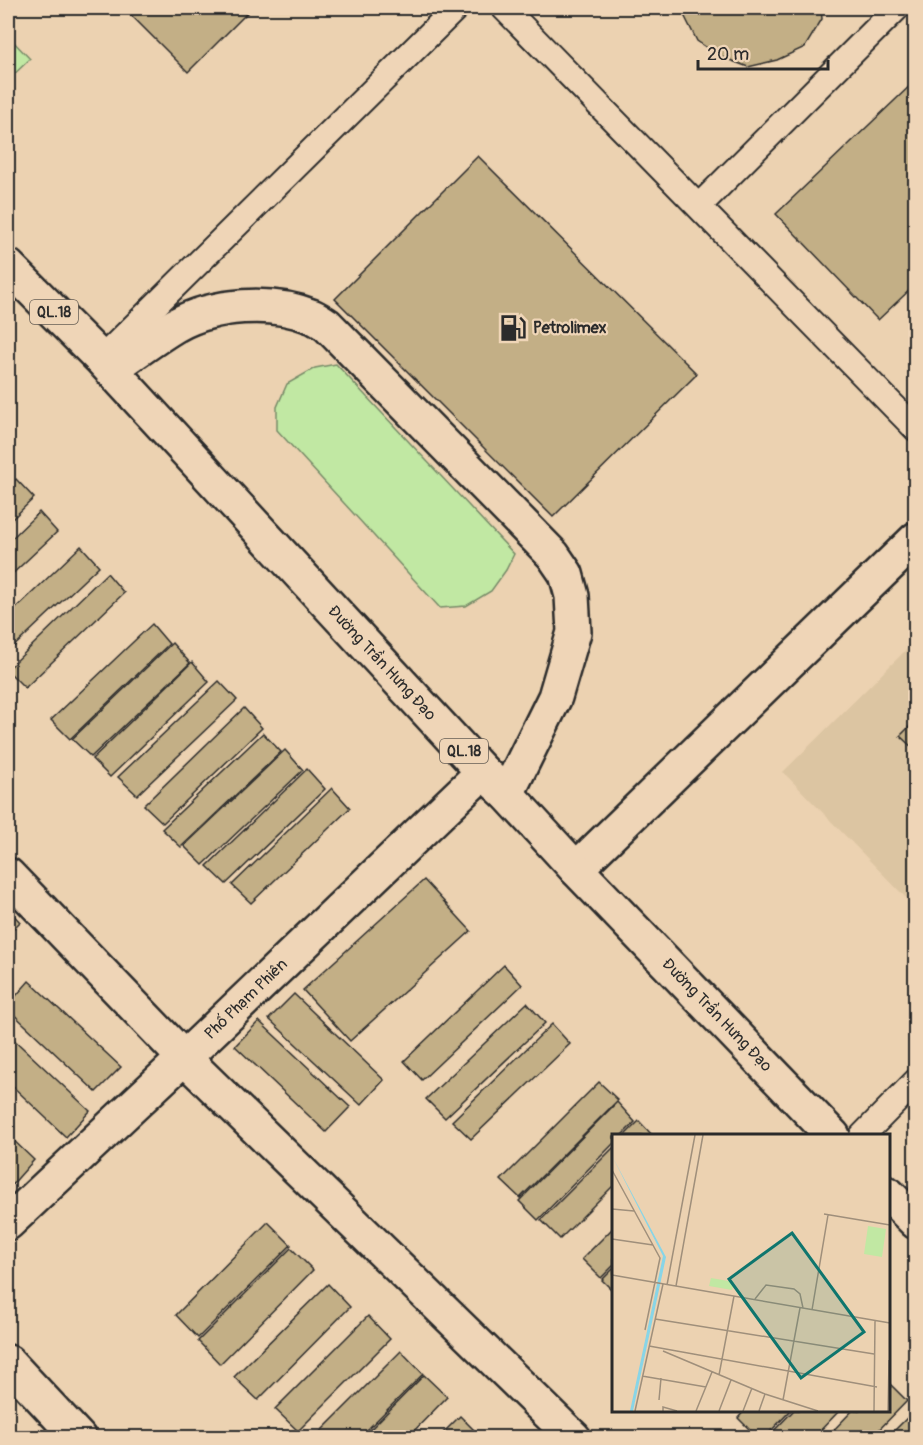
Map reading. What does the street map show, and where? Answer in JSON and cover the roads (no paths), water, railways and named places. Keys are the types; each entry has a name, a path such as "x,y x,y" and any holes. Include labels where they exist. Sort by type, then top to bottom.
{"main road":[{"name":"Đường Trần Hưng Đạo","path":"8,266 106,364 483,772 507,794 576,869 831,1134"},
{"path":"106,364 177,325 211,311 253,306 272,307 312,316 327,325 553,555 566,574 572,596 574,632 555,697 507,794"},
{"path":"576,869 915,539"},
{"name":"Phố Phạm Phiên","path":"8,1223 483,772"},
{"path":"8,875 184,1058 574,1437"},
{"path":"890,1196 915,1222"},
{"path":"8,1362 79,1437"}],"lane":[{"path":"106,364 456,8"},
{"path":"504,8 915,429"},
{"path":"699,206 897,8"},
{"path":"864,1134 915,1081"}],"place":[{"name":"Petrolimex","path":"513,328"}]}
